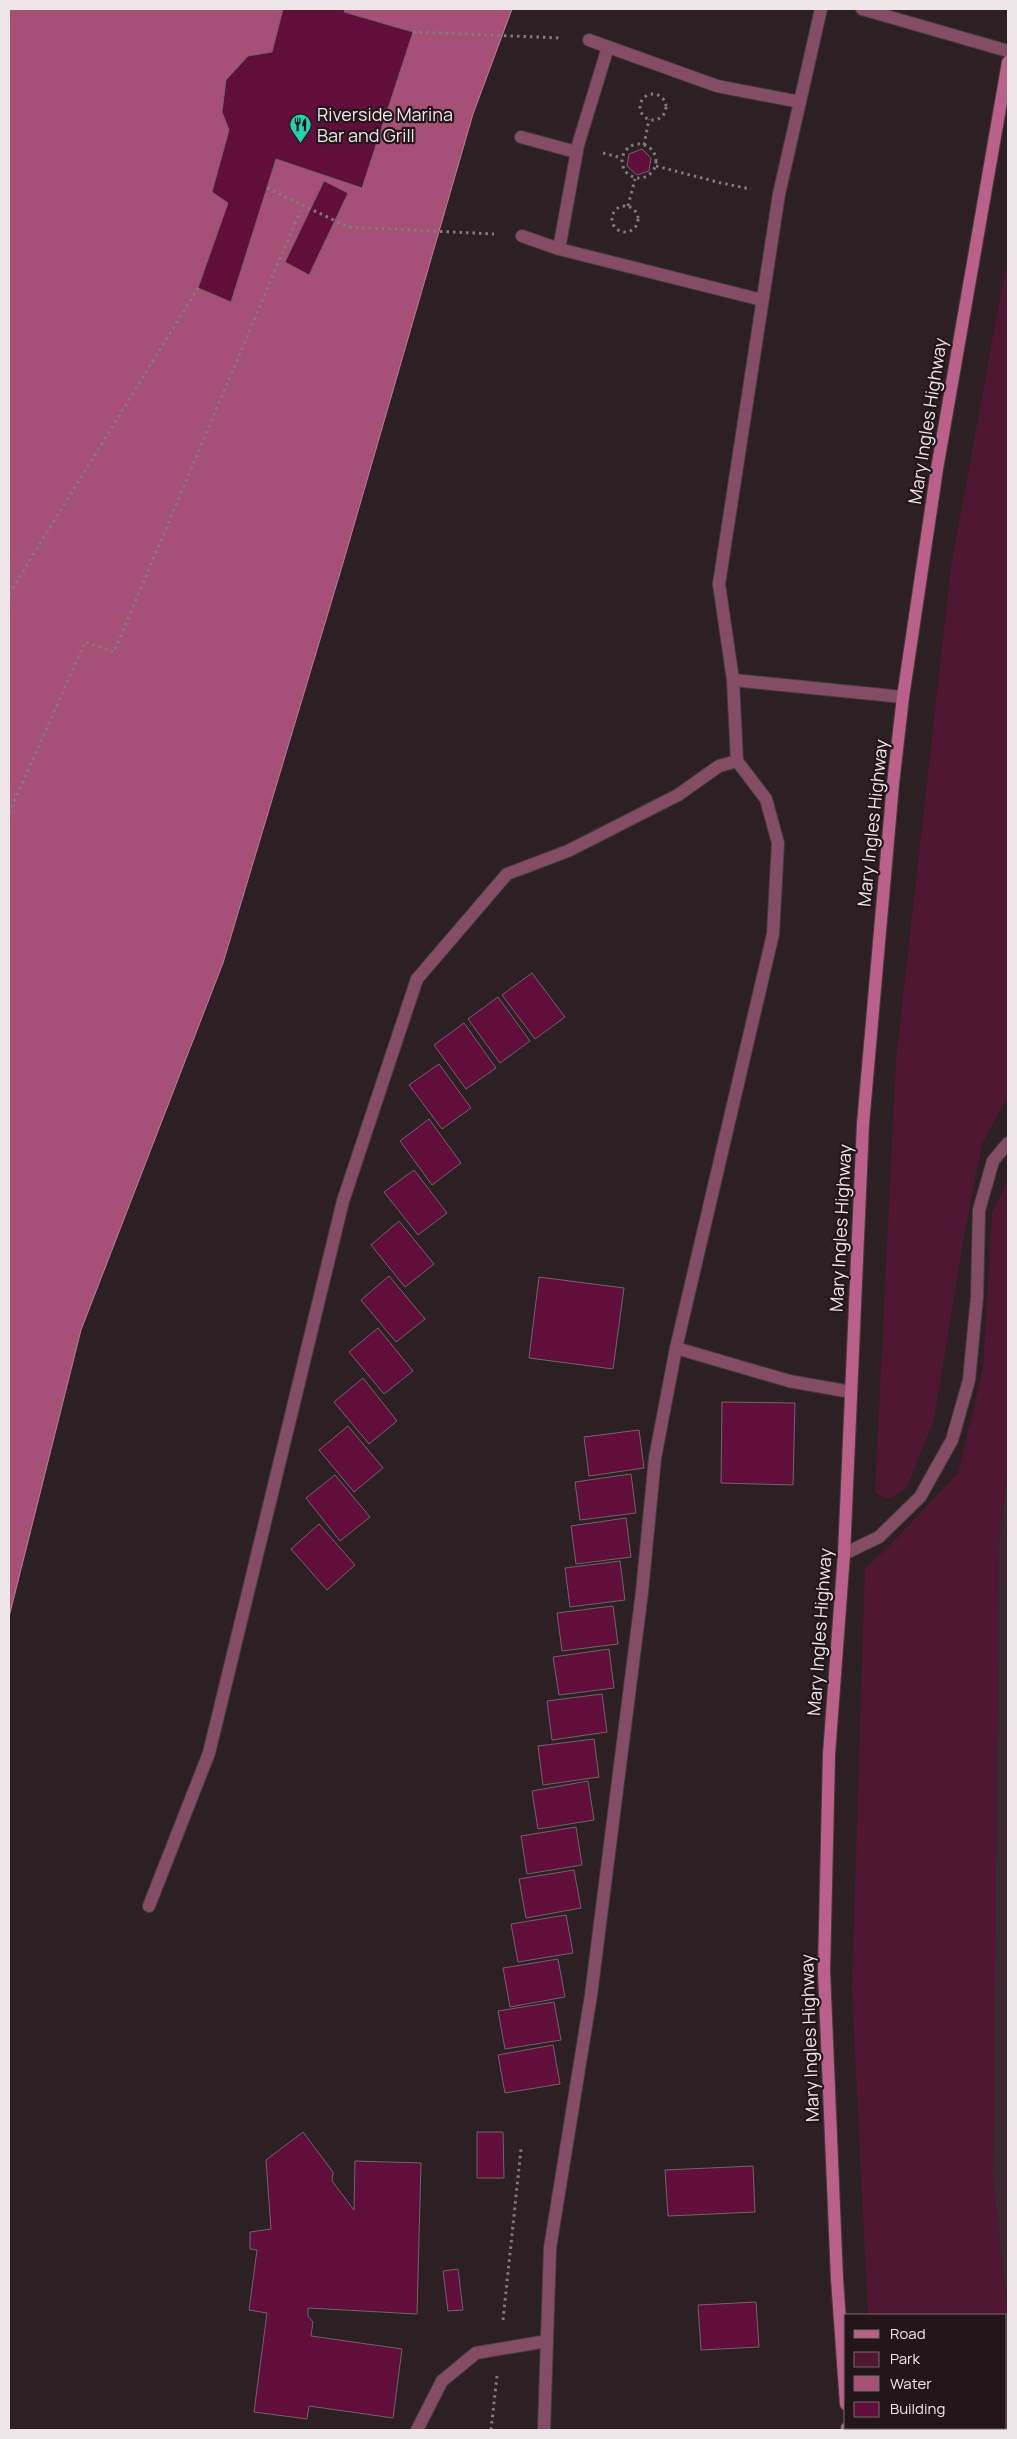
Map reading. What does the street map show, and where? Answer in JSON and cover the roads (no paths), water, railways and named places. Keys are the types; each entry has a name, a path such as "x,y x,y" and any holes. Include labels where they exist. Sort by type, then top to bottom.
{"street":[{"name":"Mary Ingles Highway","path":"844,2379 836,2279 824,1970 829,1754 844,1554 864,1124 892,784 903,697 937,469 1008,62"}],"lane":[{"path":"544,2430 550,2248 591,1995 642,1592 655,1458 676,1348 773,934 778,843 766,799 737,761 733,680 718,584 779,194 821,9"},
{"path":"862,9 1008,51"},
{"path":"589,40 717,86 800,102"},
{"path":"559,249 576,152 608,47"},
{"path":"521,137 576,152"},
{"path":"522,236 559,249 762,300"},
{"path":"733,680 903,697"},
{"path":"149,1906 209,1753 343,1201 416,979 507,874 568,852 678,795 719,766 737,761"},
{"path":"844,1554 879,1537 920,1497 952,1440 969,1380 978,1297 979,1210 994,1161 1008,1143"},
{"path":"676,1348 790,1381 851,1392"},
{"path":"417,2430 442,2381 476,2353 547,2341"}],"water":[{"path":"9,9 512,9 473,114 343,563 223,963 81,1330 9,1617"}],"place":[{"name":"Riverside Marina Bar and Grill","path":"301,144"}]}
